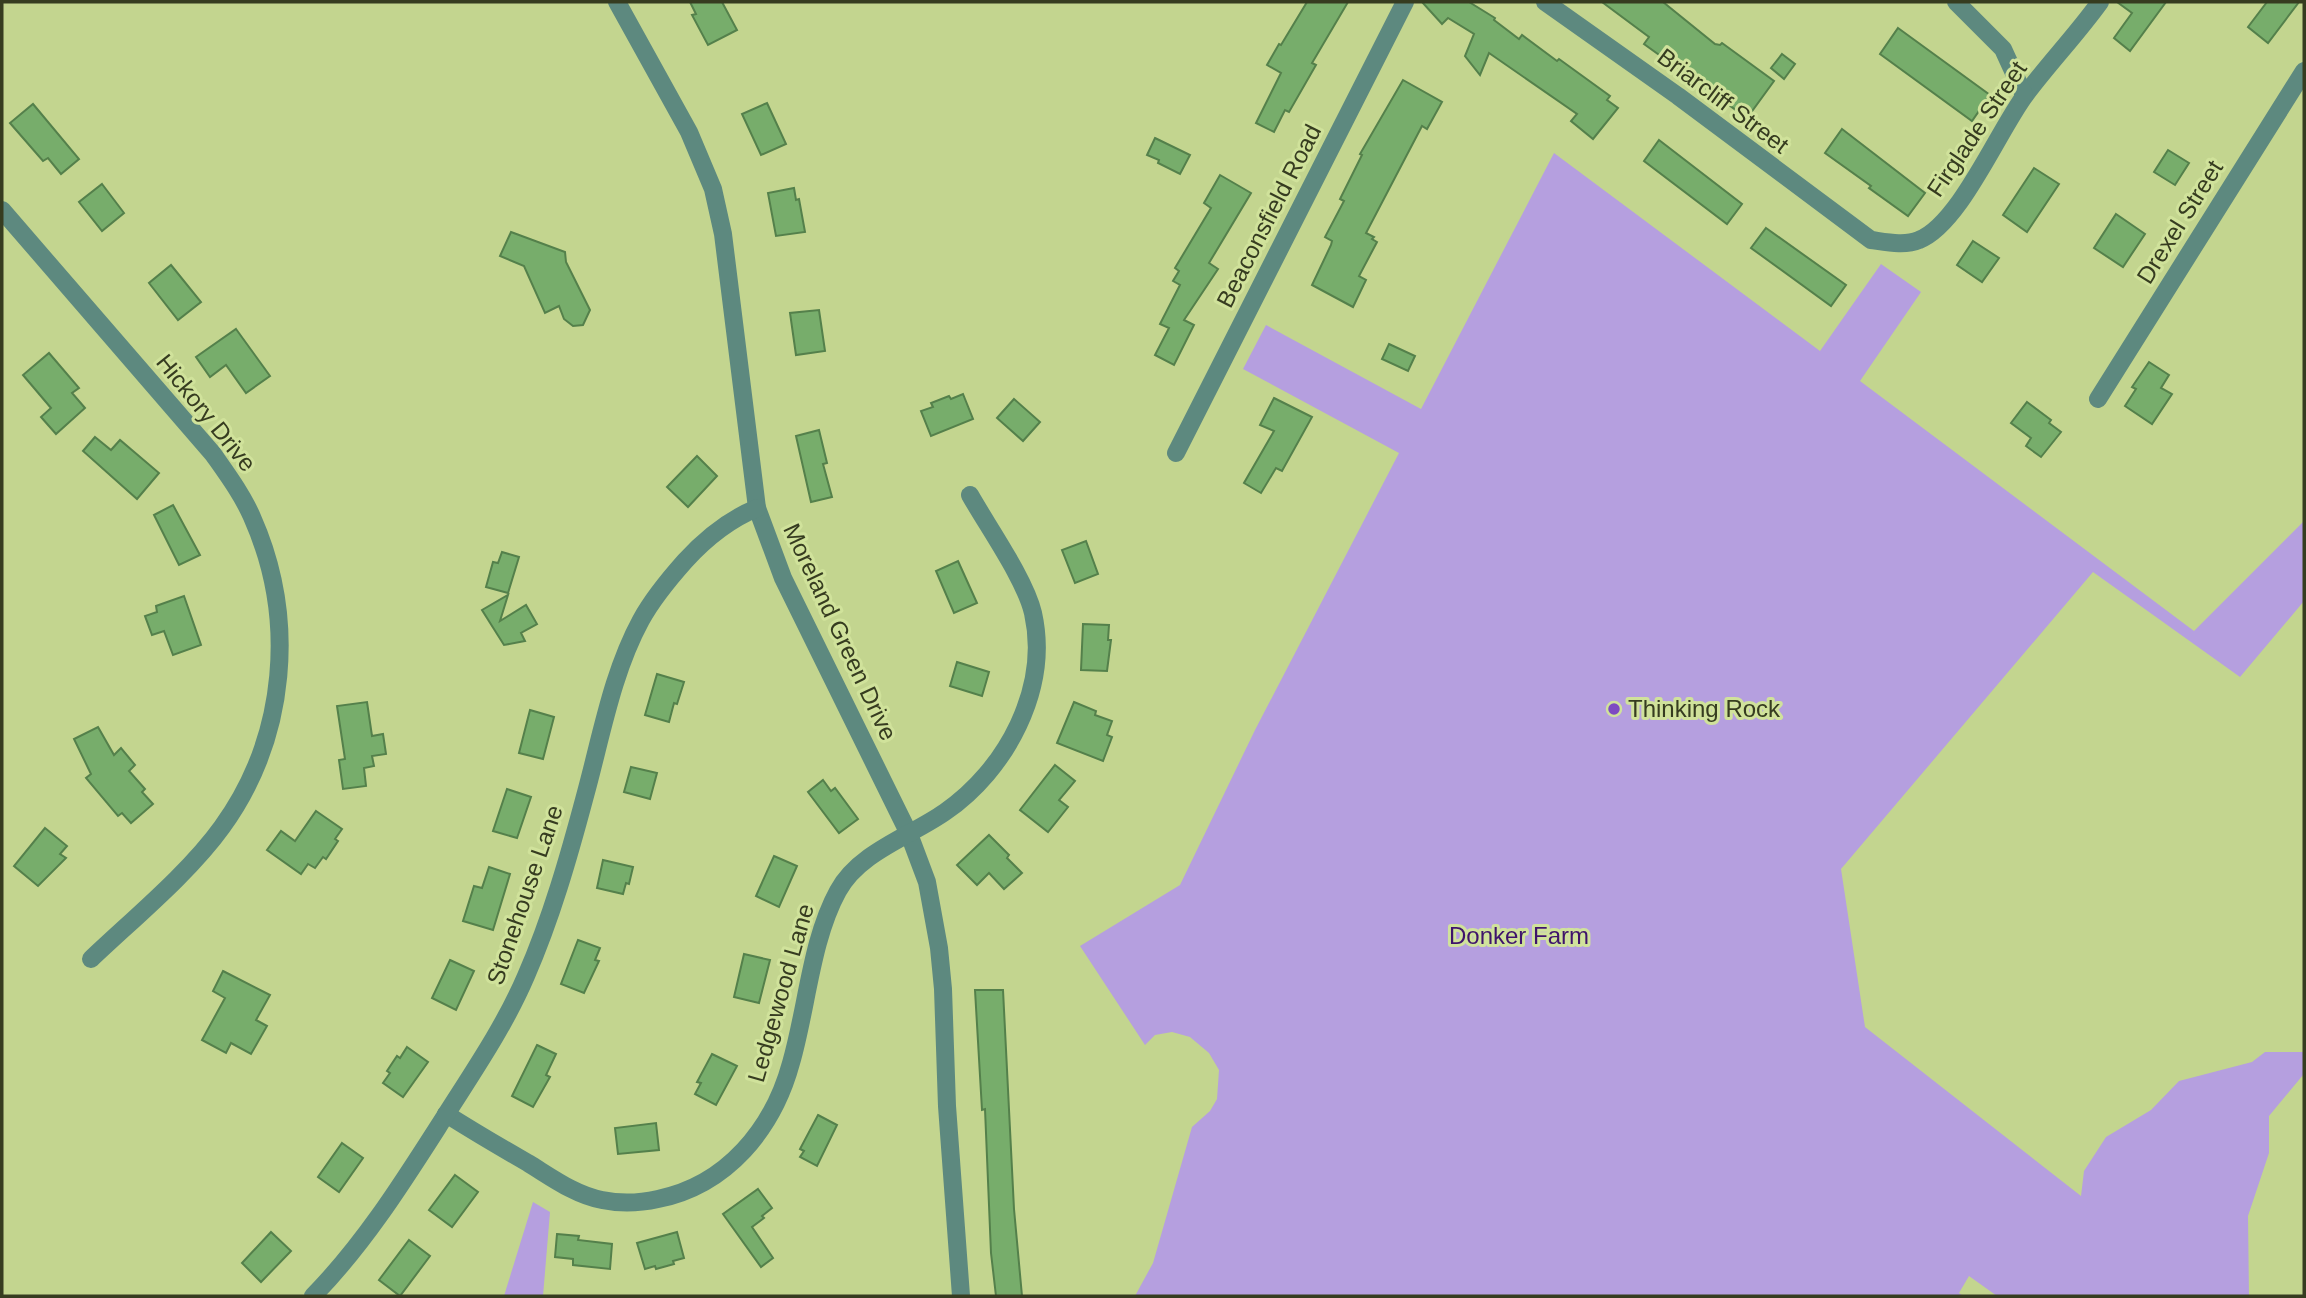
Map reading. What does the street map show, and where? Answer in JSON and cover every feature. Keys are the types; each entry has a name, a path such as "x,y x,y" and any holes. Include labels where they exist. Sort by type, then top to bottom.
{"street":[{"name":"Moreland Green Drive","path":"617,2 689,132 706,168 716,200 723,234 757,508 783,578 909,834 927,882 942,969 947,1106 961,1296"},
{"name":"Beaconsfield Road","path":"1176,453 1405,2"},
{"name":"Briarcliff Street","path":"1545,2 1678,96 1871,240"},
{"path":"1956,2 2003,49 2024,95"},
{"name":"Firglade Street","path":"1871,240 1892,243 1919,240 1940,225 1970,188 2024,95 2100,2"},
{"name":"Drexel Street","path":"2098,399 2304,71"},
{"name":"Hickory Drive","path":"2,210 213,454 234,484 265,550 279,621 277,693 269,729 242,796 199,855 91,959"},
{"name":"Ledgewood Lane","path":"446,1114 562,1184 602,1200 635,1202 667,1197 715,1177 746,1150 774,1107 790,1068 823,922 840,887 867,859 945,813 981,780 1010,741 1029,699 1035,642 1033,613 1021,584 970,495"},
{"name":"Stonehouse Lane","path":"313,1296 350,1257 369,1231 505,1019 533,958 579,820 619,674 641,620 664,586 693,552 731,520 757,508"}],"green space":[{"name":"Donker Farm","path":"1554,153 1820,351 1881,264 1921,292 1860,381 2194,631 2304,521 2304,601 2240,677 2093,572 1841,869 1865,1027 2081,1196 2084,1171 2106,1137 2151,1110 2179,1081 2252,1062 2265,1052 2304,1052 2303,1075 2269,1116 2269,1153 2248,1216 2249,1296 1997,1296 1969,1276 1959,1293 1963,1296 1135,1296 1153,1263 1192,1127 1210,1111 1217,1099 1219,1070 1209,1053 1190,1037 1172,1032 1155,1035 1145,1045 1080,946 1180,885 1255,730 1399,453 1243,369 1266,325 1421,409"},
{"path":"533,1202 550,1212 543,1296 504,1296"}],"building":[{"path":"690,2 722,2 737,30 708,45 692,15 696,14"},
{"path":"1307,2 1348,2 1312,63 1316,65 1289,112 1285,110 1274,132 1256,123 1281,73 1267,65"},
{"path":"1422,2 1469,2 1495,18 1494,20 1519,39 1522,35 1557,61 1559,59 1610,96 1607,100 1618,108 1593,139 1571,121 1577,114 1489,53 1480,75 1465,56 1474,34 1448,18 1442,24"},
{"path":"1602,2 1663,2 1715,44 1722,43 1774,81 1747,118 1644,44 1649,37"},
{"path":"2117,2 2166,2 2130,51 2114,38 2132,13"},
{"path":"2267,2 2299,2 2268,43 2248,27"},
{"path":"1898,28 1990,95 1972,121 1880,54"},
{"path":"1782,54 1795,64 1784,79 1771,68"},
{"path":"1403,80 1442,102 1427,129 1422,126 1366,233 1377,242 1359,276 1366,280 1353,307 1312,285 1331,245 1332,241 1325,237 1344,201 1340,199 1362,155 1360,154"},
{"path":"767,103 786,144 761,155 742,114"},
{"path":"33,104 79,159 61,174 48,158 43,161 10,123"},
{"path":"1842,129 1925,193 1908,216 1825,153"},
{"path":"1155,138 1190,155 1180,174 1147,155"},
{"path":"1659,140 1742,204 1727,224 1644,161"},
{"path":"2168,150 2189,163 2175,185 2154,172"},
{"path":"2034,168 2059,184 2027,232 2003,215"},
{"path":"1220,175 1251,193 1209,263 1218,269 1184,320 1194,325 1174,365 1155,355 1169,328 1160,324 1180,285 1173,281 1179,271 1175,268 1211,208 1204,203"},
{"path":"102,184 124,213 102,231 79,202"},
{"path":"794,188 796,200 799,199 805,232 776,236 768,193"},
{"path":"2116,214 2145,234 2123,267 2094,248"},
{"path":"1766,228 1846,285 1831,306 1751,248"},
{"path":"511,232 565,252 566,262 590,310 583,325 573,326 564,319 559,306 545,313 524,266 500,256"},
{"path":"1973,241 1999,258 1982,282 1957,265"},
{"path":"171,265 201,302 178,320 149,283"},
{"path":"819,310 825,351 796,355 790,313"},
{"path":"236,329 270,376 246,393 226,365 210,377 196,357"},
{"path":"1389,344 1415,356 1408,371 1382,359"},
{"path":"49,353 79,388 72,393 85,408 56,434 41,417 51,408 23,375"},
{"path":"2149,362 2169,375 2161,388 2172,394 2152,424 2125,406 2136,389 2132,387"},
{"path":"963,394 973,419 931,436 921,411 933,407 931,403"},
{"path":"1274,398 1312,417 1282,471 1276,468 1261,493 1244,483 1274,431 1260,425"},
{"path":"1014,399 1040,422 1023,441 997,418"},
{"path":"2027,402 2051,420 2049,423 2061,432 2041,457 2026,446 2031,438 2011,423"},
{"path":"819,430 827,463 823,464 832,497 811,502 796,436"},
{"path":"95,437 111,450 120,440 159,473 137,499 83,451"},
{"path":"697,456 717,476 688,507 667,487"},
{"path":"173,505 200,555 179,565 154,515"},
{"path":"1086,541 1098,574 1075,583 1062,550"},
{"path":"502,552 519,557 508,593 486,587 493,562 498,563"},
{"path":"958,561 977,603 954,613 936,571"},
{"path":"508,595 500,621 526,605 537,624 521,633 525,641 504,645 482,610"},
{"path":"184,596 201,645 173,655 164,631 152,635 145,616 157,612 156,606"},
{"path":"1083,624 1109,625 1108,640 1111,640 1107,671 1081,670"},
{"path":"957,662 989,672 982,696 950,686"},
{"path":"657,674 684,682 669,722 645,715"},
{"path":"367,702 372,736 383,734 386,754 372,756 374,766 364,768 366,786 343,789 339,760 345,759 337,706"},
{"path":"1074,702 1096,711 1095,715 1112,721 1107,735 1112,737 1103,761 1057,743"},
{"path":"530,710 554,717 543,759 519,753"},
{"path":"98,727 114,755 121,748 135,765 129,771 145,789 142,792 153,804 131,823 122,813 118,816 86,778 91,774 74,739"},
{"path":"1055,765 1075,781 1059,800 1068,807 1048,832 1020,810"},
{"path":"631,767 657,773 650,799 624,792"},
{"path":"823,780 831,791 835,788 858,819 839,833 808,792"},
{"path":"507,789 531,797 517,838 493,831"},
{"path":"316,811 342,829 335,839 338,841 326,859 323,857 315,868 308,864 301,874 267,850 281,831 295,841"},
{"path":"45,828 67,846 60,854 66,858 38,886 14,866"},
{"path":"989,835 1022,873 1004,889 989,873 977,885 957,865"},
{"path":"774,856 797,866 779,907 756,896"},
{"path":"603,860 633,867 629,884 626,883 623,894 597,888"},
{"path":"489,867 510,874 493,930 463,921 474,886 482,888"},
{"path":"578,940 600,948 595,960 599,961 584,993 561,984"},
{"path":"744,954 770,960 759,1003 734,997"},
{"path":"450,960 474,971 456,1010 432,998"},
{"path":"223,971 270,995 256,1020 267,1026 251,1054 231,1043 226,1053 202,1040 225,998 213,991"},
{"path":"975,990 1003,990 1014,1209 1022,1296 996,1296"},
{"path":"537,1045 556,1054 546,1075 550,1077 533,1107 512,1096"},
{"path":"407,1047 428,1062 403,1097 383,1083 397,1056 400,1058"},
{"path":"712,1054 737,1066 716,1105 695,1094 701,1083 697,1082"},
{"path":"818,1115 837,1125 817,1166 800,1157 804,1151 800,1149"},
{"path":"656,1123 659,1150 618,1154 615,1128"},
{"path":"342,1143 363,1158 339,1192 318,1177"},
{"path":"455,1175 478,1192 452,1227 429,1210"},
{"path":"758,1189 772,1208 752,1227 773,1258 761,1267 723,1214"},
{"path":"271,1232 291,1251 261,1282 242,1263"},
{"path":"677,1232 684,1258 673,1261 674,1264 645,1269 637,1243"},
{"path":"557,1234 579,1236 578,1240 612,1244 610,1269 573,1265 573,1259 555,1257"},
{"path":"409,1240 430,1256 400,1296 379,1280"}],"place":[{"name":"Thinking Rock","path":"1614,709"}]}
